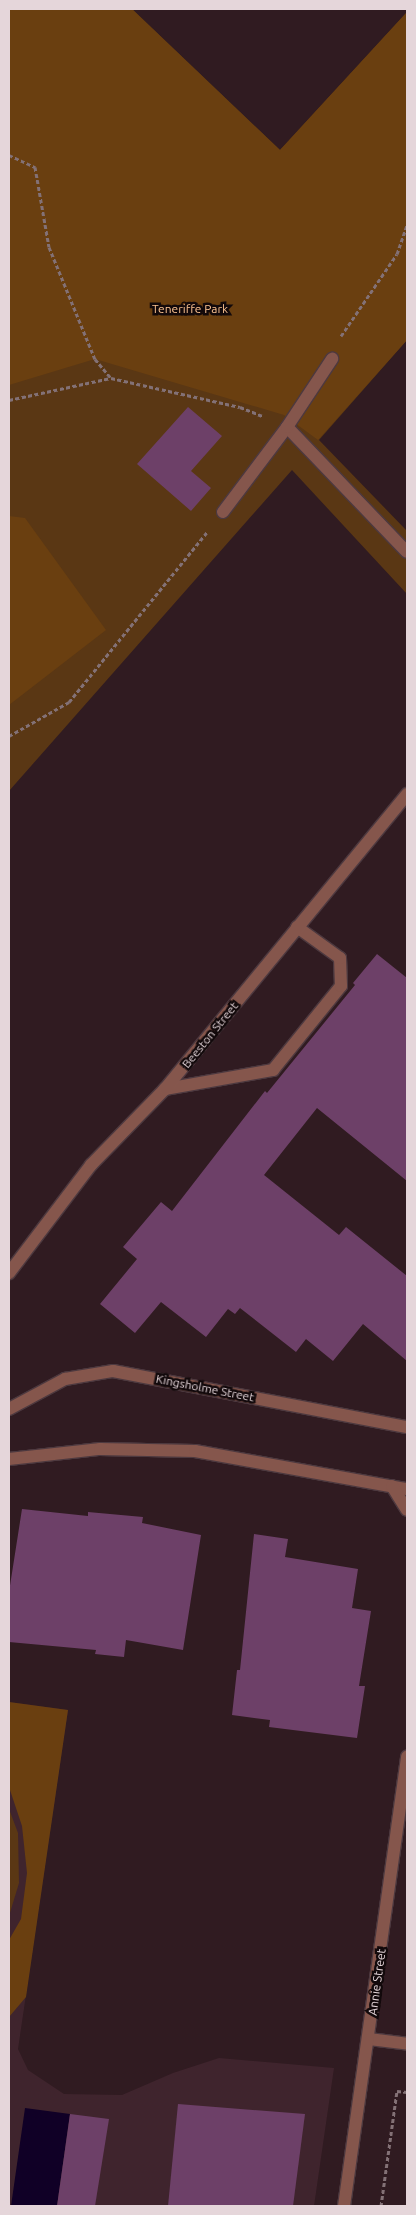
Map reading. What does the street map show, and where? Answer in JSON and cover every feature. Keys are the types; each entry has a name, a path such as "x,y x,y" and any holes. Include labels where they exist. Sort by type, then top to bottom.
{"street":[{"path":"223,512 287,426 332,359"},
{"path":"287,426 407,552"},
{"name":"Beeston Street","path":"9,1273 90,1165 165,1089 407,794"},
{"path":"165,1089 273,1070 341,986 340,958 297,927"},
{"name":"Kingsholme Street","path":"9,1409 66,1378 114,1371 407,1427"},
{"path":"9,1460 100,1449 195,1451 407,1489"},
{"path":"392,1486 407,1510"},
{"name":"Annie Street","path":"344,2206 369,2039 407,1756"},
{"path":"369,2039 407,2044"}],"path":[{"path":"9,155 35,167 49,247 95,359 111,378"},
{"path":"332,359 341,336 397,254 407,225"},
{"path":"9,400 111,378 240,406 287,426"},
{"path":"9,736 69,702 223,512"},
{"path":"381,2206 397,2091 407,2092"}],"shaded area":[{"path":"9,1702 68,1710 18,2049 28,2070 64,2094 122,2095 173,2073 219,2058 334,2068 314,2206 9,2206"},
{"path":"25,2108 70,2114 57,2206 11,2206"}],"green space":[{"name":"Teneriffe Park","path":"9,9 132,9 280,150 407,12 407,340 319,440 407,531 407,594 292,470 9,791"},
{"name":"Teneriffe Park","path":"9,9 132,9 280,150 407,12 407,340 318,440 284,415 95,359 9,385"},
{"path":"9,516 25,518 106,630 9,705"},
{"path":"9,1702 68,1710 26,1997 9,2017 9,1940 21,1919 27,1873 22,1826 9,1787"},
{"path":"9,1809 18,1833 19,1883 9,1916"}],"building":[{"path":"188,407 222,436 191,471 211,488 191,511 137,464"},
{"path":"377,954 407,978 407,1181 317,1108 264,1175 339,1235 346,1227 407,1276 407,1361 363,1324 333,1361 306,1339 296,1352 240,1308 235,1314 228,1309 206,1337 161,1302 135,1333 100,1304 137,1259 123,1247 161,1202 172,1211 265,1091 267,1093 355,985 353,983"},
{"path":"22,1509 88,1516 88,1512 143,1517 142,1523 201,1535 183,1650 126,1640 124,1657 95,1654 96,1650 9,1642 9,1592"},
{"path":"254,1534 288,1539 285,1557 358,1569 352,1608 371,1611 359,1686 365,1686 357,1738 269,1727 270,1720 232,1715 237,1670 240,1670"},
{"path":"178,2104 305,2114 293,2206 168,2206"},
{"path":"70,2114 109,2119 95,2206 57,2206"}]}
